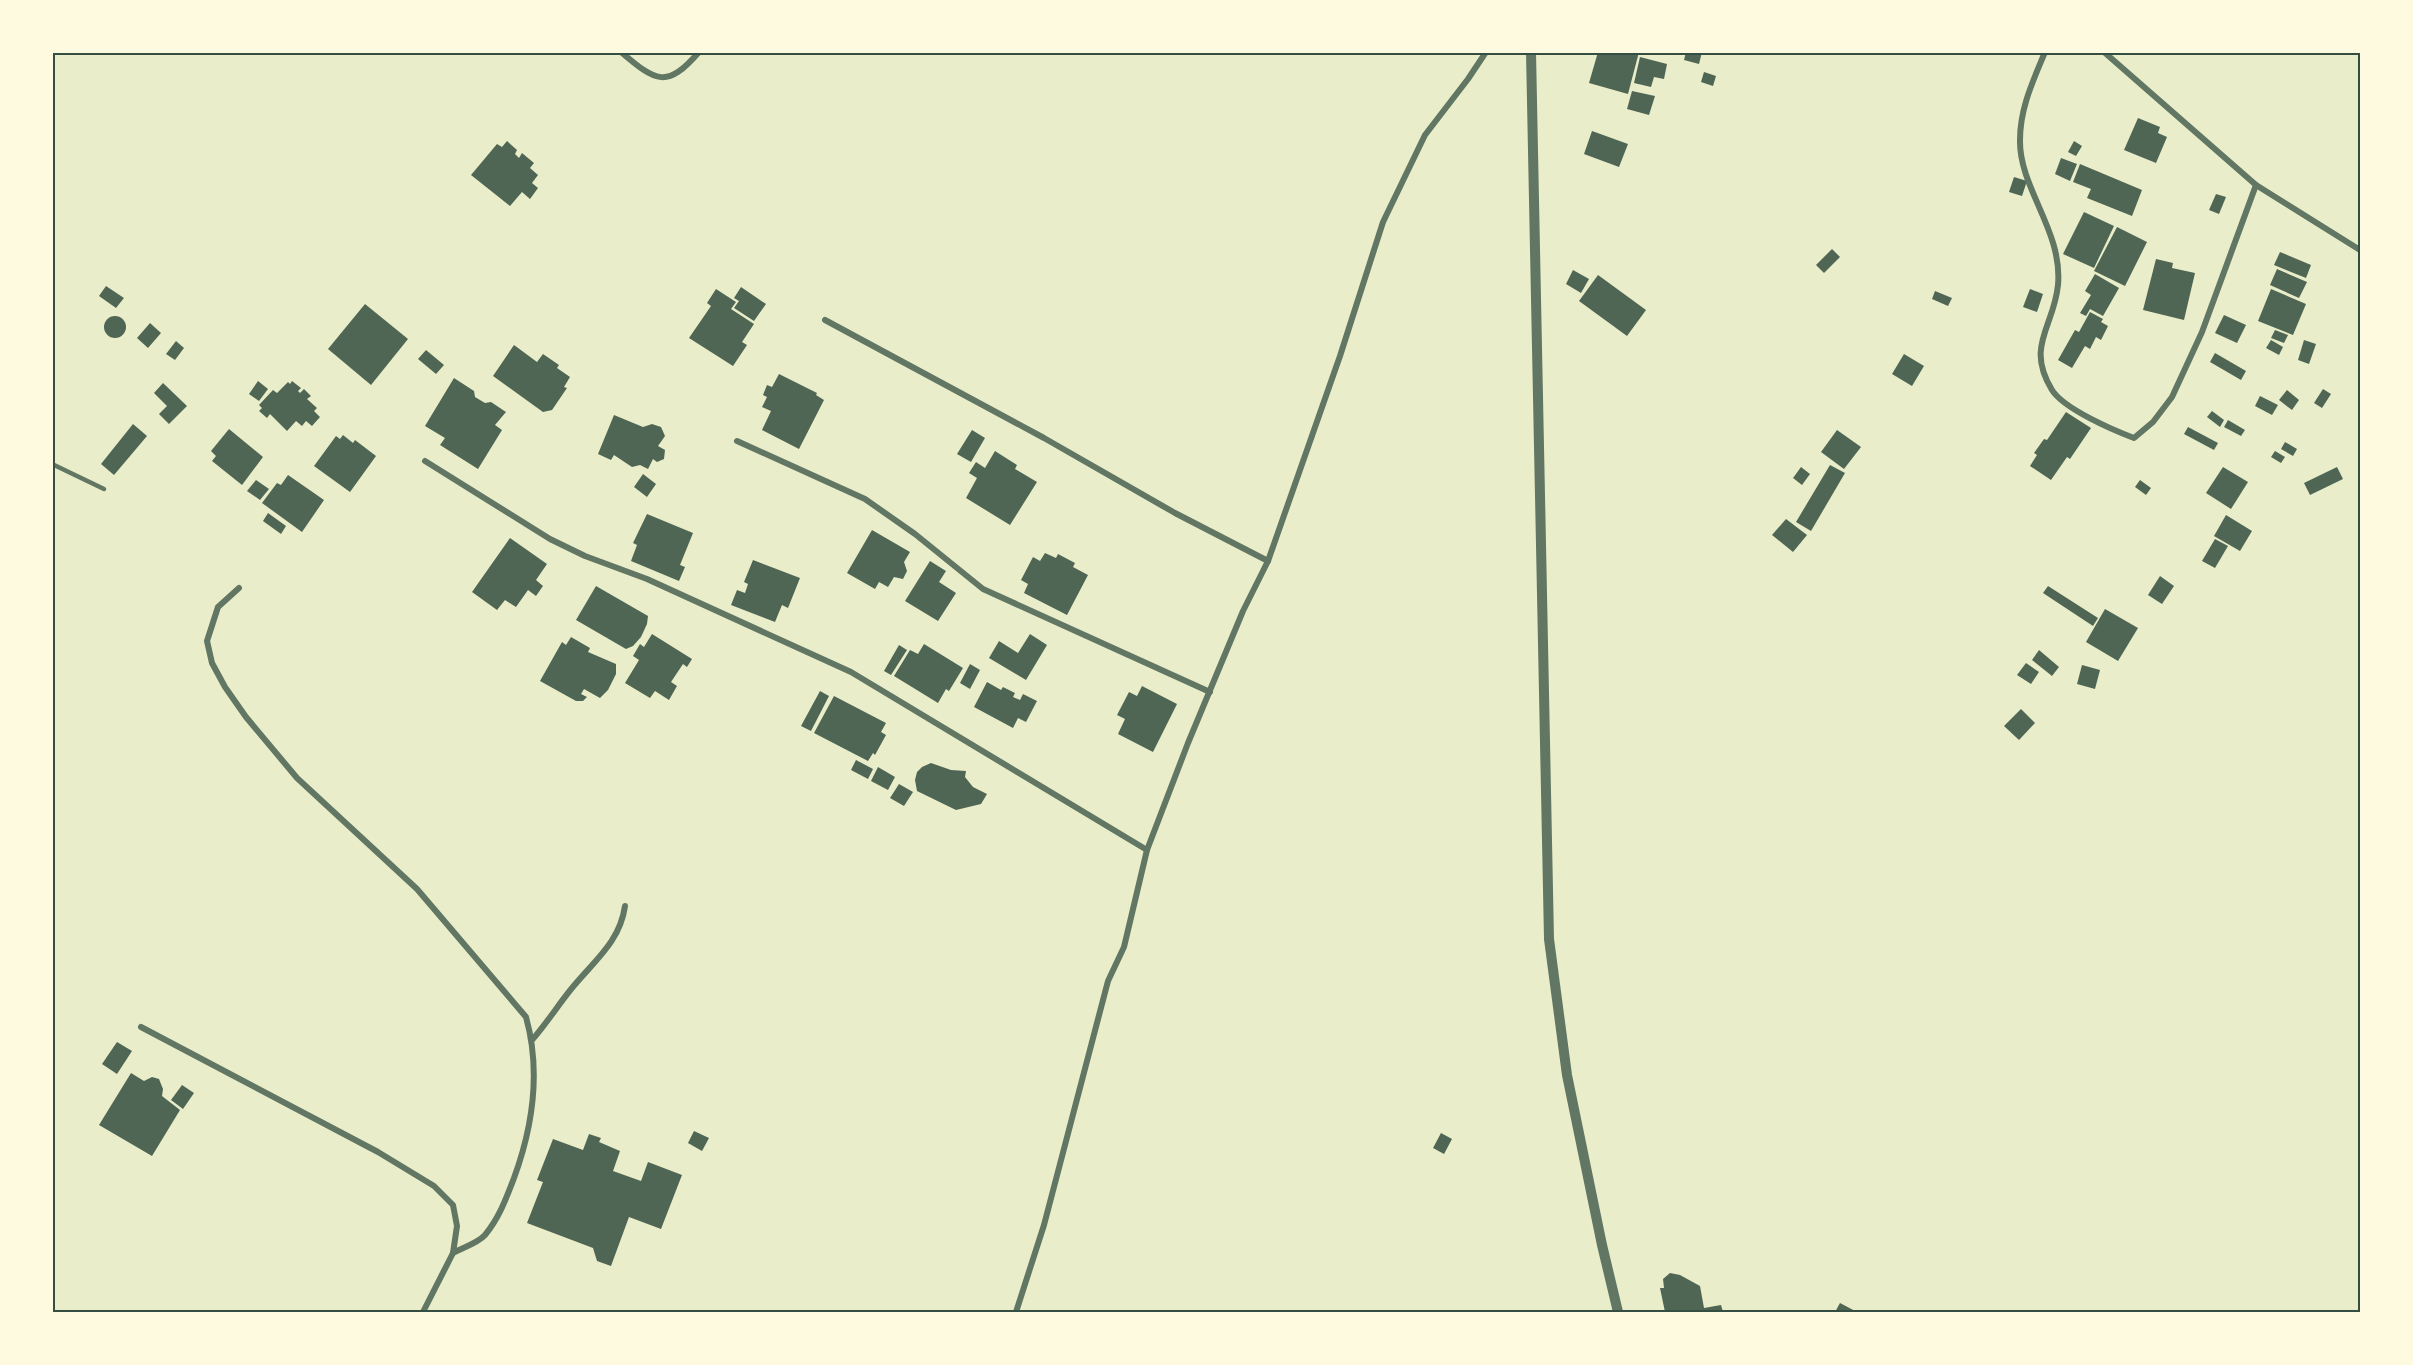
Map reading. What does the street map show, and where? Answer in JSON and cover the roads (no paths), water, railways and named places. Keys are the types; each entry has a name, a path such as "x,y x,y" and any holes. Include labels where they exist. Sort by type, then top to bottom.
{"street":[{"path":"621,52 654,76 669,78 684,70 699,52"},
{"path":"1016,1312 1044,1225 1108,981 1124,947 1147,850 1243,611 1268,561 1340,356 1383,222 1425,135 1486,52"},
{"path":"1531,52 1549,939 1567,1075 1618,1312"},
{"path":"2045,52 2024,104 2020,140 2022,164 2056,252 2058,285 2039,351 2042,370 2053,392 2105,427 2134,438 2152,422 2172,397 2202,332 2256,185"},
{"path":"2104,52 2256,185 2361,250"},
{"path":"825,320 1044,438 1175,513 1268,561"},
{"path":"737,441 865,499 915,534 983,589 1210,692"},
{"path":"425,461 550,539 585,556 647,579 851,672 1147,850"},
{"path":"239,588 218,608 207,641 212,663 225,687 252,725 297,778 417,889 526,1017 532,1040 534,1082 532,1119 523,1152 502,1210 483,1237 453,1253"},
{"path":"532,1040 551,1019 572,987 597,962 622,923 625,906"},
{"path":"141,1027 378,1152 434,1186 453,1205 457,1226 453,1253 423,1312"}],"lane":[{"path":"52,464 104,489"}]}
